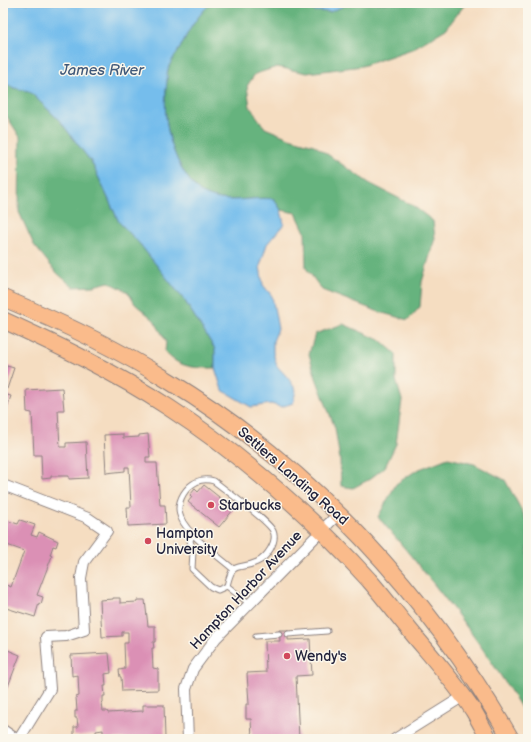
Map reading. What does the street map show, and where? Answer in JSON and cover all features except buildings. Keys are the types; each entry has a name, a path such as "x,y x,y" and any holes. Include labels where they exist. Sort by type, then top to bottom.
{"main road":[{"name":"Settlers Landing Road","path":"3,298 64,324 112,347 178,386 234,425 274,456 312,489 364,539 385,562 431,618 470,671 511,739"},
{"name":"Settlers Landing Road","path":"3,320 101,367 168,407 243,462 275,488 321,531 369,581 473,710 489,739"}],"street":[{"path":"3,485 88,518 108,532 84,562 80,578 84,630 66,636 46,637 50,689 17,739 3,730"},
{"name":"Hampton Harbor Avenue","path":"188,739 186,689 193,669 216,638 338,514"},
{"path":"395,739 462,697"}],"lane":[{"path":"192,534 190,541 193,551 192,569 211,588 218,590 227,586 233,569 237,566 256,562 261,559 271,548 274,540 273,532 266,522 214,481 206,479 199,480 187,490 180,501 180,517 192,534 233,569"},
{"path":"227,586 250,604"},
{"path":"288,634 326,631"},
{"path":"256,636 279,634"}],"green space":[{"path":"211,3 299,3 314,11 330,12 350,3 466,3 446,29 412,49 362,66 307,73 277,67 255,74 247,86 250,107 265,128 289,138 314,145 369,183 412,205 433,221 435,238 422,282 420,307 408,320 379,312 322,290 306,268 305,232 296,213 281,210 274,199 229,200 211,197 202,193 184,172 173,150 166,121 165,101 167,72 170,64 197,18"},
{"path":"3,82 14,88 29,91 60,121 92,163 119,222 139,243 185,301 215,349 215,368 188,366 170,357 165,352 166,341 154,320 135,304 128,292 109,282 93,286 73,287 56,272 34,245 19,212 20,137 6,115 3,114"},
{"path":"343,324 380,340 396,354 396,380 402,400 396,444 385,467 370,479 353,488 341,486 340,460 335,428 316,378 309,354 315,334"},
{"path":"448,458 474,464 505,480 528,525 528,718 490,659 459,616 378,517 396,484 417,470"}],"water":[{"name":"James River","path":"3,3 211,3 193,24 168,68 165,101 166,121 173,150 181,167 191,182 202,193 211,197 229,200 274,199 281,210 284,224 267,244 260,266 263,285 272,296 278,329 273,341 273,353 277,366 296,390 293,403 281,407 271,404 251,407 222,390 215,368 215,349 185,301 139,243 119,222 92,163 60,121 29,91 14,88 3,82"},
{"path":"299,3 350,3 330,12 314,11"}],"place":[{"name":"Starbucks","path":"211,505"},
{"name":"Hampton University","path":"148,541"},
{"name":"Wendy's","path":"287,656"}]}
